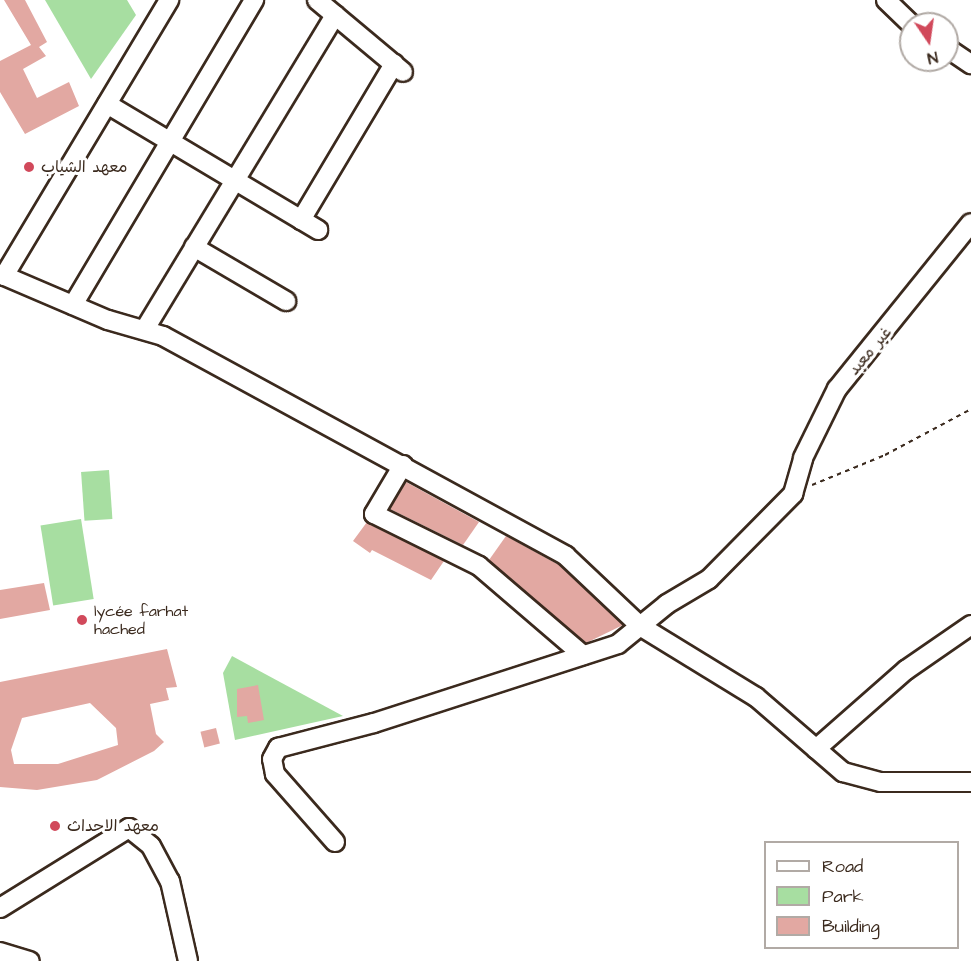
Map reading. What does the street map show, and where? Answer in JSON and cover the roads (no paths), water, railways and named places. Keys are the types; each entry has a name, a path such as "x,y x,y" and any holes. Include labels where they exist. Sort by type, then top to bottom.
{"street":[{"path":"169,0 2,275 73,305 145,329 403,465 566,556 640,626 756,697 843,772 862,778 971,783"},
{"path":"73,305 254,0"},
{"path":"301,220 398,68 317,0"},
{"path":"886,0 899,12"},
{"path":"145,329 335,15"},
{"path":"107,104 318,230"},
{"name":"غير معبد","path":"335,842 275,774 272,759 278,748 374,723 628,640 640,626 729,563 793,494 803,458 837,389 971,223"},
{"path":"194,247 286,301"},
{"path":"403,465 374,514 479,566 583,655"},
{"path":"816,749 906,670 971,625"},
{"path":"0,908 129,828 151,846 170,881 188,961"},
{"path":"0,952 30,961"}],"place":[{"name":"معهد الشياب","path":"29,167"},
{"name":"lycée farhat hached","path":"82,620"},
{"name":"معهد الاحداث","path":"55,826"}]}
